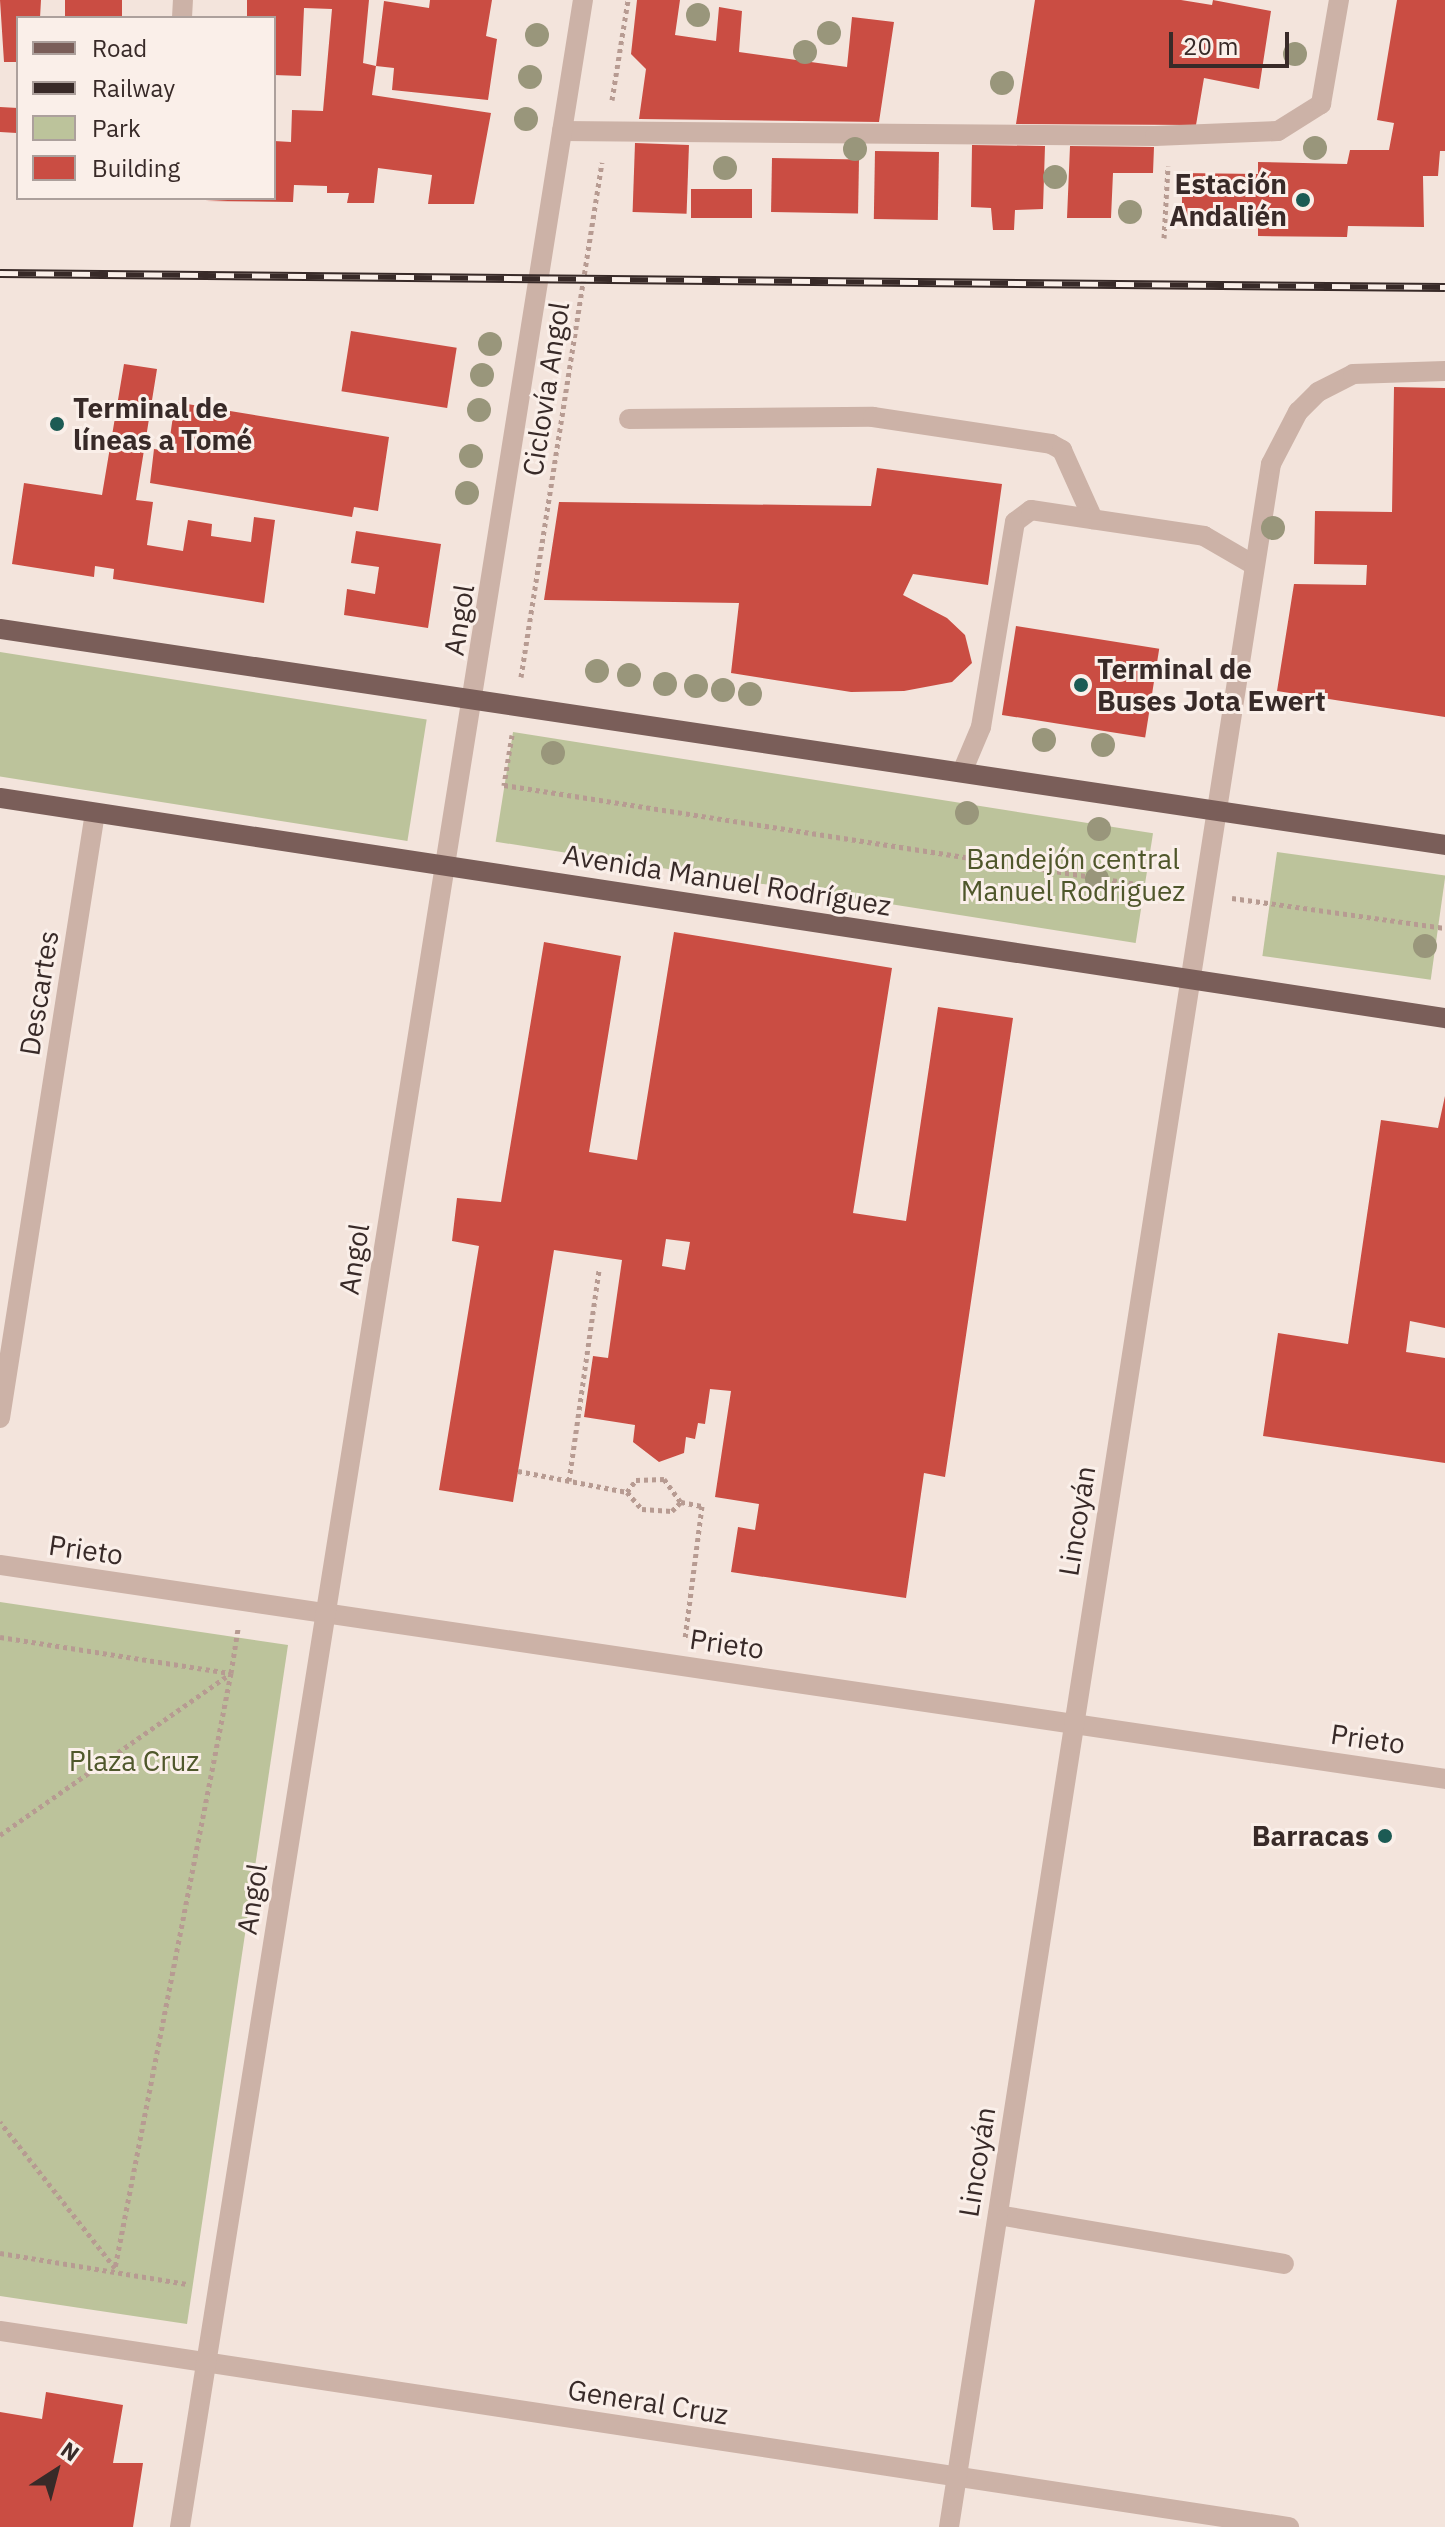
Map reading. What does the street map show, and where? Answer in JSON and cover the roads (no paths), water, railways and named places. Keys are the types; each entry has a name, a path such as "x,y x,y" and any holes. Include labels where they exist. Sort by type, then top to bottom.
{"main road":[{"path":"0,629 1445,845"},
{"name":"Avenida Manuel Rodríguez","path":"0,798 1445,1018"}],"street":[{"name":"Angol","path":"180,2527 474,700 583,0"},
{"path":"562,131 1181,136 1278,131 1321,104 1339,0"},
{"name":"Lincoyán","path":"949,2527 1261,524 1281,438 1318,392 1353,374 1445,371"},
{"path":"629,419 873,417 1051,444 1062,450 1093,519"},
{"path":"962,772 981,727 1015,522 1031,510 1204,536 1254,565"},
{"name":"Descartes","path":"0,1418 95,813"},
{"name":"Prieto","path":"0,1565 1445,1779"},
{"path":"998,2215 1284,2264"},
{"name":"General Cruz","path":"0,2331 1289,2527"}],"railway":[{"path":"0,273 1445,287"}],"place":[{"name":"Estación Andalién","path":"1303,200"},
{"name":"Terminal de líneas a Tomé","path":"57,424"},
{"name":"Terminal de Buses Jota Ewert","path":"1081,685"},
{"name":"Barracas","path":"1385,1836"}],"park label":[{"name":"Bandejón central Manuel Rodriguez","path":"1073,875"},
{"name":"Plaza Cruz","path":"134,1761"}]}
